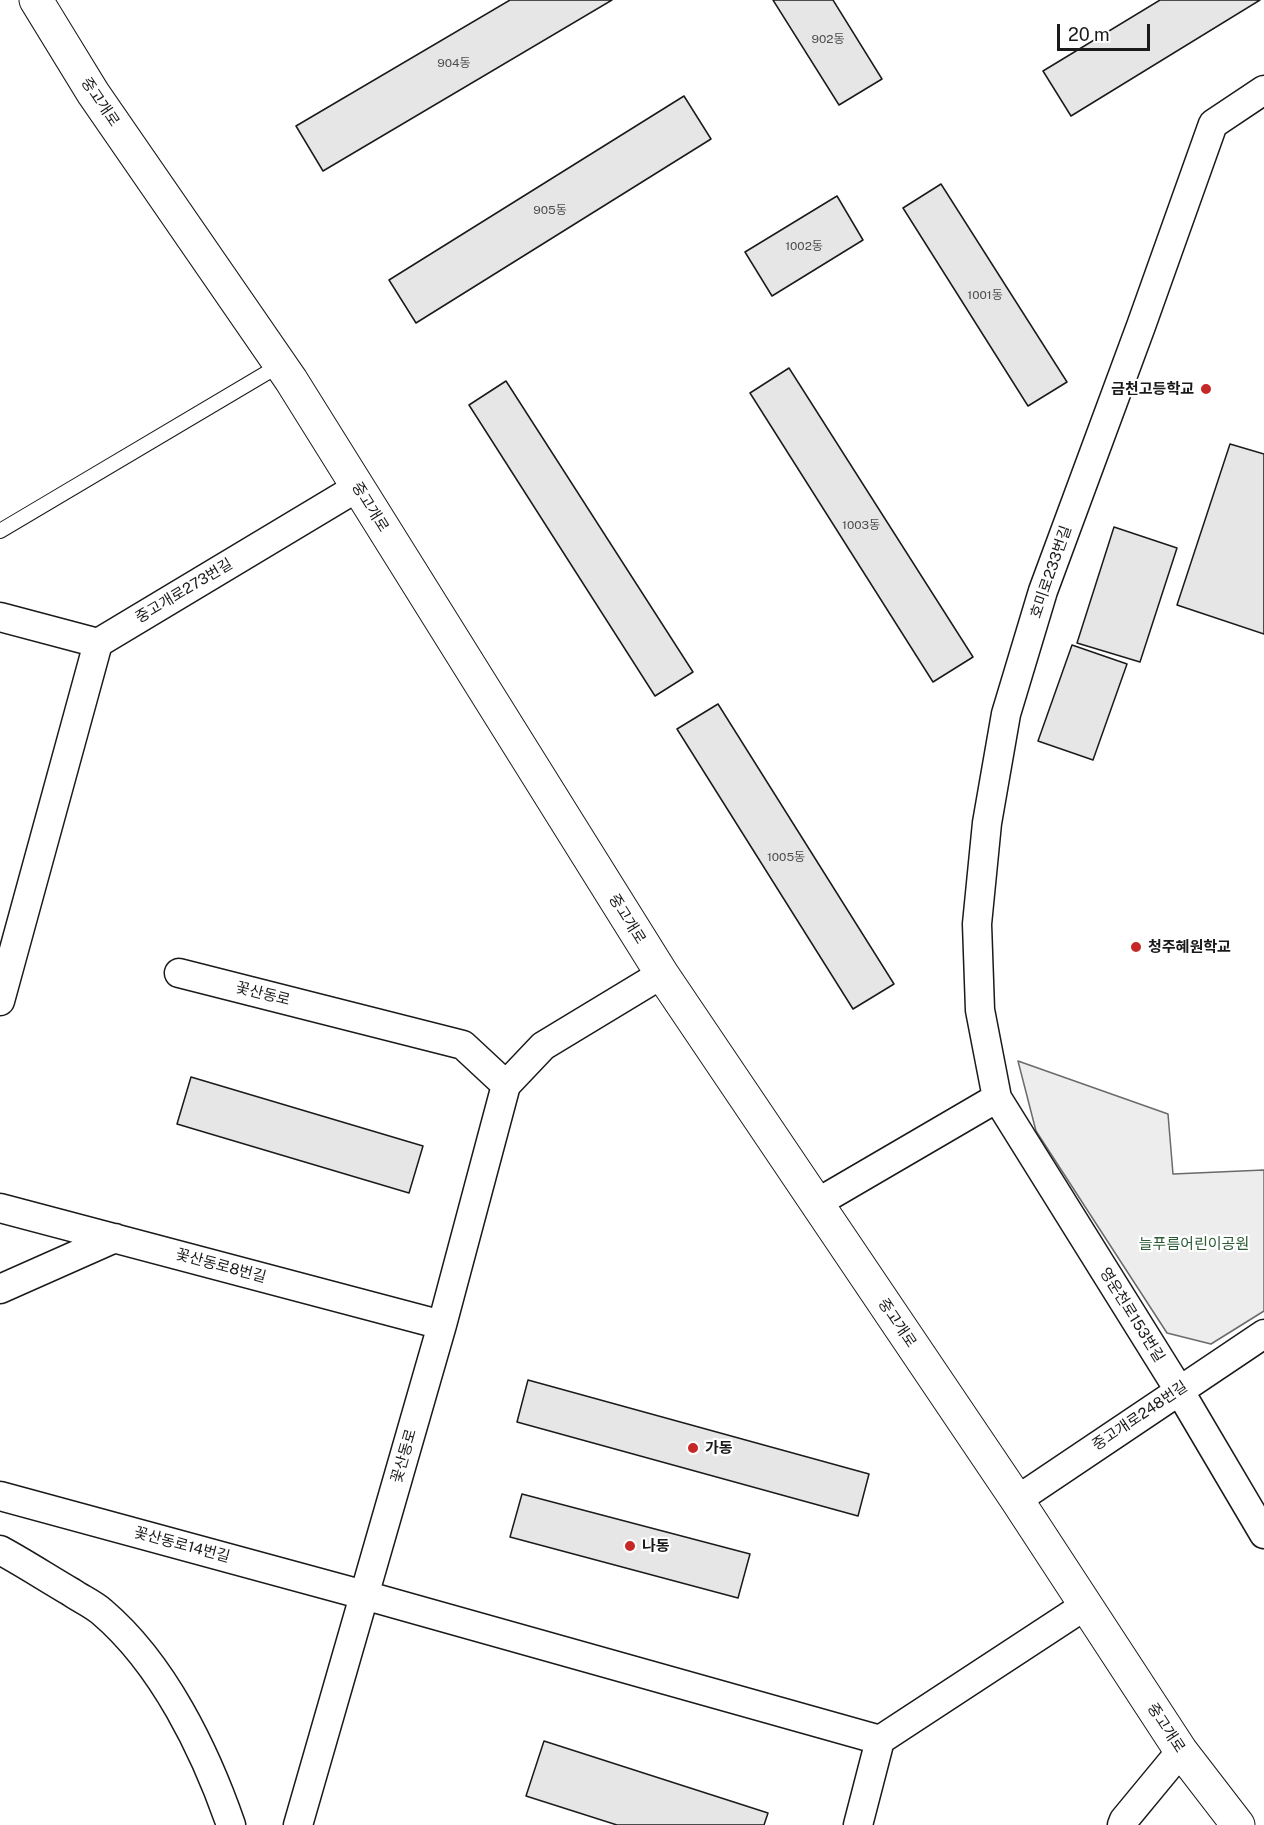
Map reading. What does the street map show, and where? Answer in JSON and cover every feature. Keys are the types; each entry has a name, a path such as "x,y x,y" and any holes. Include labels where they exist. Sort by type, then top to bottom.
{"street":[{"name":"중고개로","path":"36,0 93,93 280,365 662,974 1017,1500 1181,1751 1238,1825"},
{"name":"호미로233번길","path":"997,1098 980,1010 977,924 987,823 1006,714 1043,591 1213,124 1264,90"},
{"name":"중고개로273번길","path":"98,643 357,487"},
{"path":"0,617 98,643 0,1001"},
{"name":"꽃산동로","path":"179,973 463,1045 506,1085"},
{"name":"꽃산동로","path":"298,1825 442,1325 506,1085 543,1046 662,974"},
{"path":"817,1203 997,1098"},
{"name":"영운천로153번길","path":"997,1098 1179,1390 1264,1534"},
{"name":"꽃산동로8번길","path":"0,1208 442,1325"},
{"path":"0,1289 115,1238"},
{"name":"중고개로248번길","path":"1017,1500 1264,1334"},
{"name":"꽃산동로14번길","path":"0,1496 364,1595 880,1740"},
{"path":"0,1550 101,1611 147,1660 184,1717 223,1801 231,1825"},
{"path":"858,1825 880,1740 1086,1605"},
{"path":"1122,1825 1181,1751"}],"lane":[{"path":"0,531 280,365"}],"shaded area":[{"name":"늘푸름어린이공원","path":"1018,1061 1168,1114 1173,1174 1264,1170 1264,1311 1211,1344 1167,1333 1036,1131"}],"building":[{"path":"510,0 612,0 323,171 296,126"},
{"path":"773,0 833,0 882,79 839,105"},
{"path":"1160,0 1260,0 1071,116 1043,71"},
{"path":"684,96 711,139 416,323 389,280"},
{"path":"941,184 1067,382 1028,406 903,208"},
{"path":"837,196 863,240 772,296 745,252"},
{"path":"789,368 973,657 933,682 750,393"},
{"path":"506,381 693,672 655,696 469,405"},
{"path":"1230,444 1264,454 1264,634 1177,605"},
{"path":"1114,527 1177,548 1140,662 1077,643"},
{"path":"1072,645 1127,664 1093,760 1038,741"},
{"path":"718,704 894,984 853,1009 677,729"},
{"path":"191,1077 423,1146 409,1193 177,1124"},
{"name":"가동","path":"528,1380 869,1474 858,1516 517,1422"},
{"name":"나동","path":"522,1494 750,1554 738,1598 510,1537"},
{"path":"544,1741 768,1813 764,1825 617,1825 526,1796"}],"place":[{"name":"금천고등학교","path":"1206,389"},
{"name":"청주혜원학교","path":"1136,947"},
{"name":"가동","path":"693,1448"},
{"name":"나동","path":"630,1546"}]}
